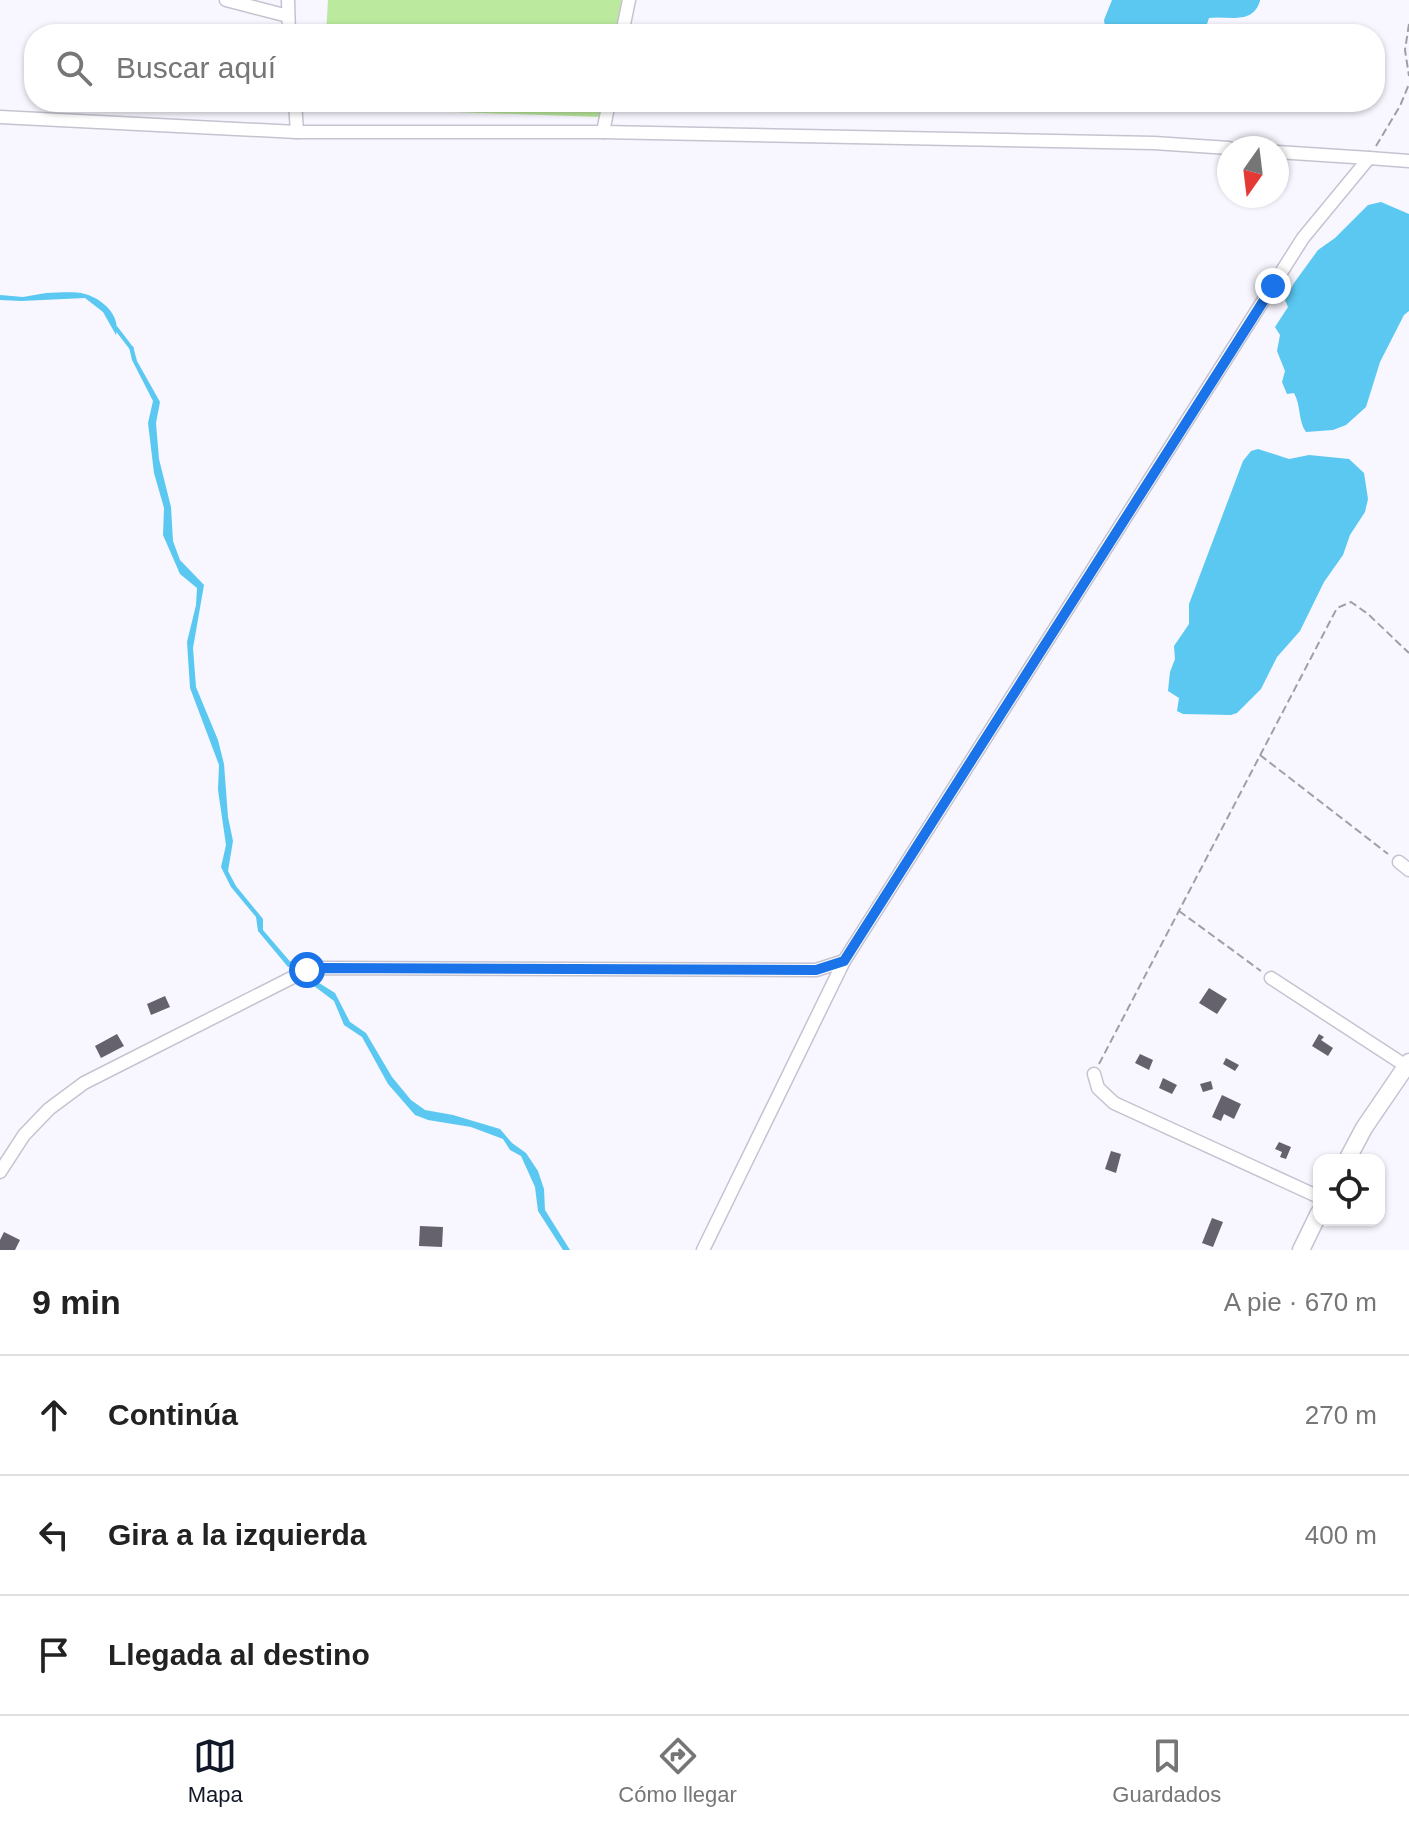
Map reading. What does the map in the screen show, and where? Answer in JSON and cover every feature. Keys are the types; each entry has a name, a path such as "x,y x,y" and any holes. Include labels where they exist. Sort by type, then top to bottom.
{"main road":[{"path":"1350,1154 1364,1128 1408,1064"},
{"path":"1301,1250 1313,1225"}],"street":[{"path":"226,0 288,16"},
{"path":"288,0 288,24"},
{"path":"624,24 629,0"},
{"path":"296,112 297,132"},
{"path":"603,132 607,112"},
{"path":"0,117 297,132 603,132 1154,143 1217,147"},
{"path":"1289,153 1409,161"},
{"path":"703,1250 844,961 1303,238 1369,158"},
{"path":"0,1172 24,1135 49,1109 84,1083 302,973 320,968 816,970 844,961"},
{"path":"1271,978 1408,1064"},
{"path":"1094,1074 1098,1088 1114,1103 1313,1194"}],"path":[{"path":"1409,24 1405,50 1409,76"},
{"path":"1369,158 1400,106 1409,84"},
{"path":"1094,1074 1337,608 1351,602 1409,653"},
{"path":"1260,755 1404,866"},
{"path":"1178,910 1271,978"}],"green space":[{"path":"328,0 623,0 619,24 327,24"},
{"path":"454,112 601,112 600,117"}],"water":[{"path":"1112,0 1260,0 1256,9 1245,17 1209,18 1207,24 1105,24"},
{"path":"1381,202 1409,214 1409,311 1380,362 1366,407 1346,425 1333,430 1306,432 1294,393 1287,394 1282,382 1285,371 1277,351 1280,335 1275,327 1288,307 1285,300 1294,283 1318,250 1335,238 1368,205"},
{"path":"71,292 92,296 113,315 116,335 103,312 85,298 0,300 0,295 23,297"},
{"path":"133,346 137,361 160,402 156,423 159,459 171,507 173,541 180,560 204,585 193,648 196,687 218,740 224,764 233,841 228,871 263,919 263,930 293,965 288,967 258,931 256,917 231,887 221,867 226,845 218,790 219,765 190,688 187,642 197,588 180,574 163,535 164,508 154,473 148,423 153,401 132,360 129,347"},
{"path":"1258,449 1289,459 1309,455 1349,459 1364,473 1368,499 1365,512 1350,535 1343,555 1324,582 1300,631 1277,657 1261,689 1237,713 1231,715 1183,714 1177,711 1179,698 1168,691 1175,659 1174,646 1189,624 1189,604 1243,461 1251,451"},
{"path":"316,981 335,993 350,1022 366,1033 392,1077 411,1100 425,1110 500,1129 526,1153 538,1171 544,1189 545,1210 570,1250 563,1250 538,1211 535,1187 521,1156 510,1150 503,1139 471,1127 415,1115 388,1084 362,1037 344,1025 334,1001 310,983"}],"building":[{"path":"1209,988 1227,999 1217,1014 1199,1003"},
{"path":"165,996 170,1007 151,1015 147,1004"},
{"path":"117,1034 124,1046 101,1058 95,1046"},
{"path":"1319,1034 1324,1037 1321,1040 1333,1048 1328,1056 1312,1046"},
{"path":"1140,1054 1153,1060 1149,1070 1135,1063"},
{"path":"1226,1058 1239,1065 1235,1071 1223,1064"},
{"path":"1163,1078 1177,1085 1172,1094 1159,1088"},
{"path":"1211,1081 1213,1089 1203,1092 1200,1084"},
{"path":"1222,1095 1241,1104 1234,1119 1224,1114 1221,1121 1212,1117"},
{"path":"1279,1142 1291,1147 1286,1159 1280,1157 1282,1152 1275,1149"},
{"path":"1111,1151 1121,1154 1116,1173 1105,1169"},
{"path":"1212,1218 1223,1222 1213,1247 1202,1243"},
{"path":"420,1226 443,1227 442,1247 419,1246"},
{"path":"4,1232 20,1240 15,1250 0,1250"}],"waterway":[{"path":"116,328 132,349"},
{"path":"290,963 314,983"}],"route":[{"path":"307,970 816,970 844,961 1273,286"}]}
